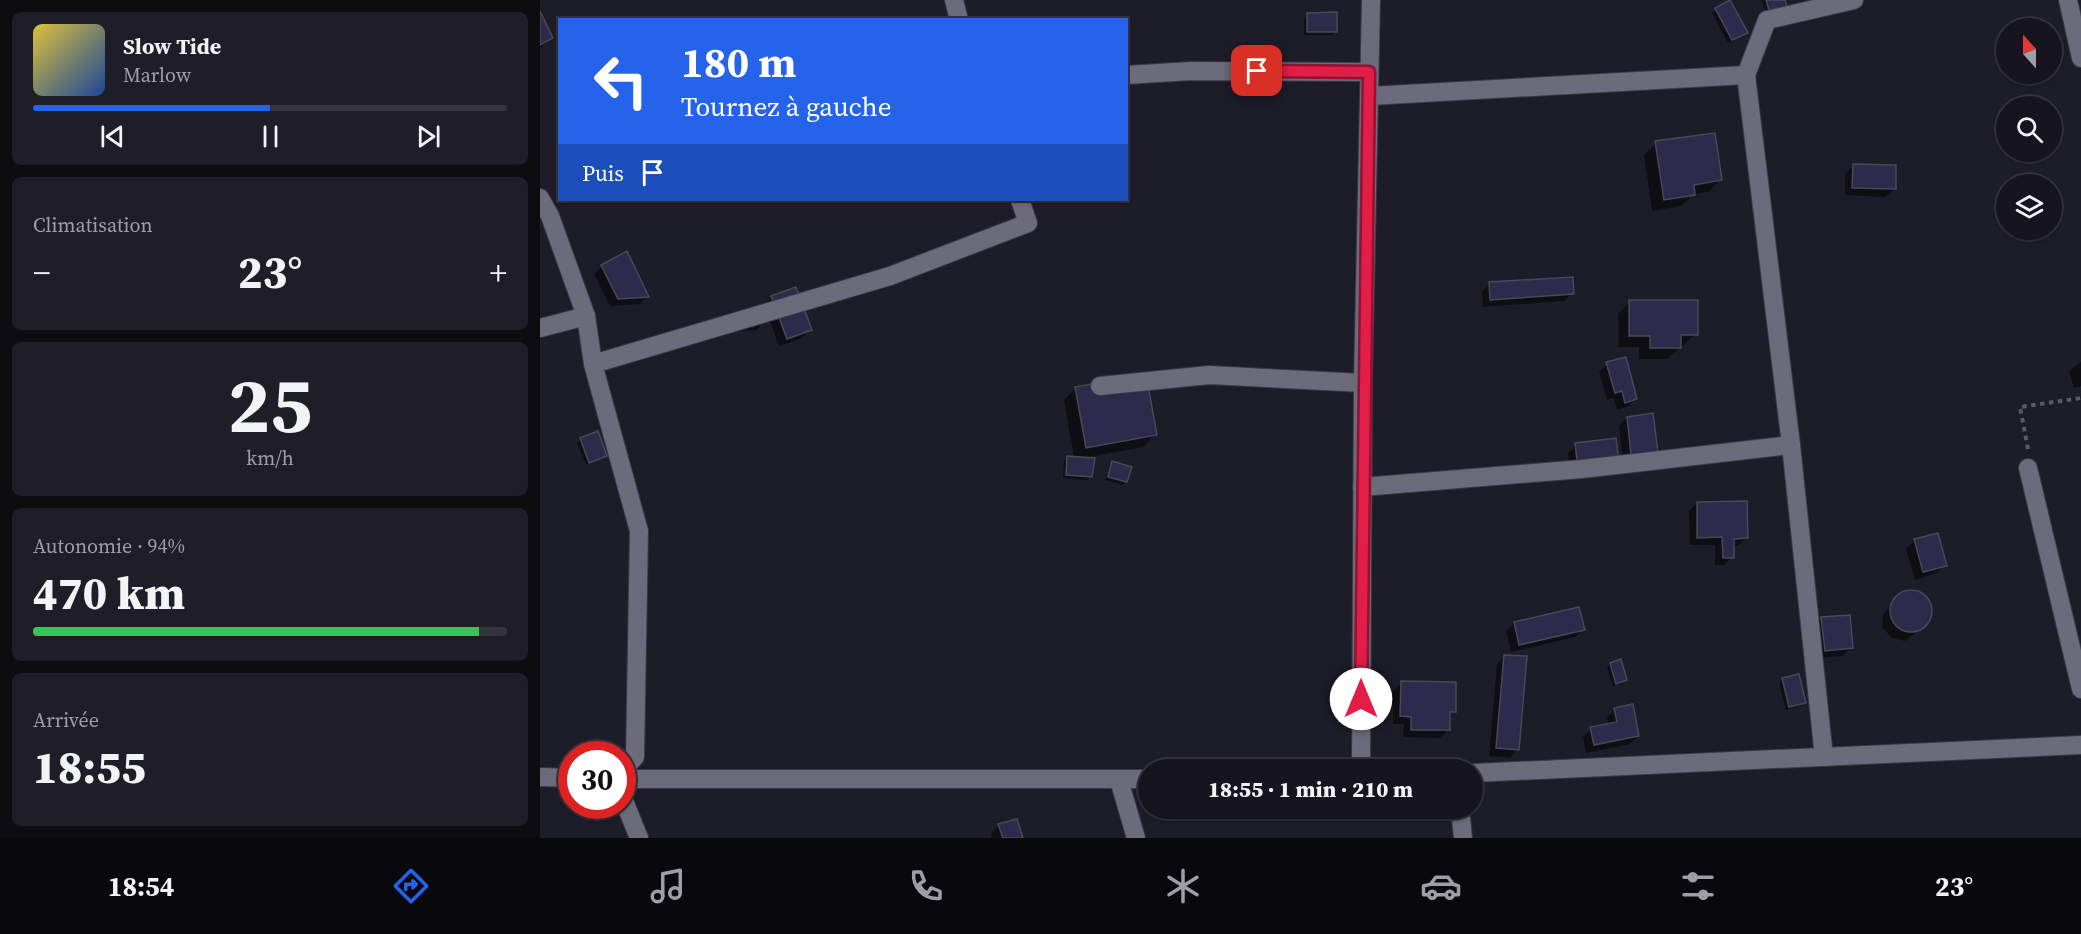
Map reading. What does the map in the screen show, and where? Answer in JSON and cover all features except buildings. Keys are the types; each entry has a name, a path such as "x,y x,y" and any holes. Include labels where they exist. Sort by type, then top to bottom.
{"street":[{"path":"954,0 958,18"},
{"path":"1361,759 1363,383 1371,0"},
{"path":"2068,0 2081,58"},
{"path":"1824,757 1791,445 1746,75 1767,20 1844,1"},
{"path":"1128,75 1191,71 1369,72"},
{"path":"1369,96 1746,75"},
{"path":"540,198 550,216 586,316 593,364 639,531 635,741"},
{"path":"593,364 890,276 1028,223 1020,201"},
{"path":"540,328 586,316"},
{"path":"1100,386 1209,375 1363,383"},
{"path":"1362,487 1582,469 1791,445"},
{"path":"2028,468 2081,689"},
{"path":"1483,773 2081,745"},
{"path":"540,777 558,778"},
{"path":"636,779 1138,779"},
{"path":"1119,780 1136,838"},
{"path":"631,819 639,838"},
{"path":"1461,819 1463,838"}],"path":[{"path":"2028,468 2028,440 2020,407 2081,398"}],"route":[{"path":"1257,71 1369,72 1363,383 1361,699"}]}
